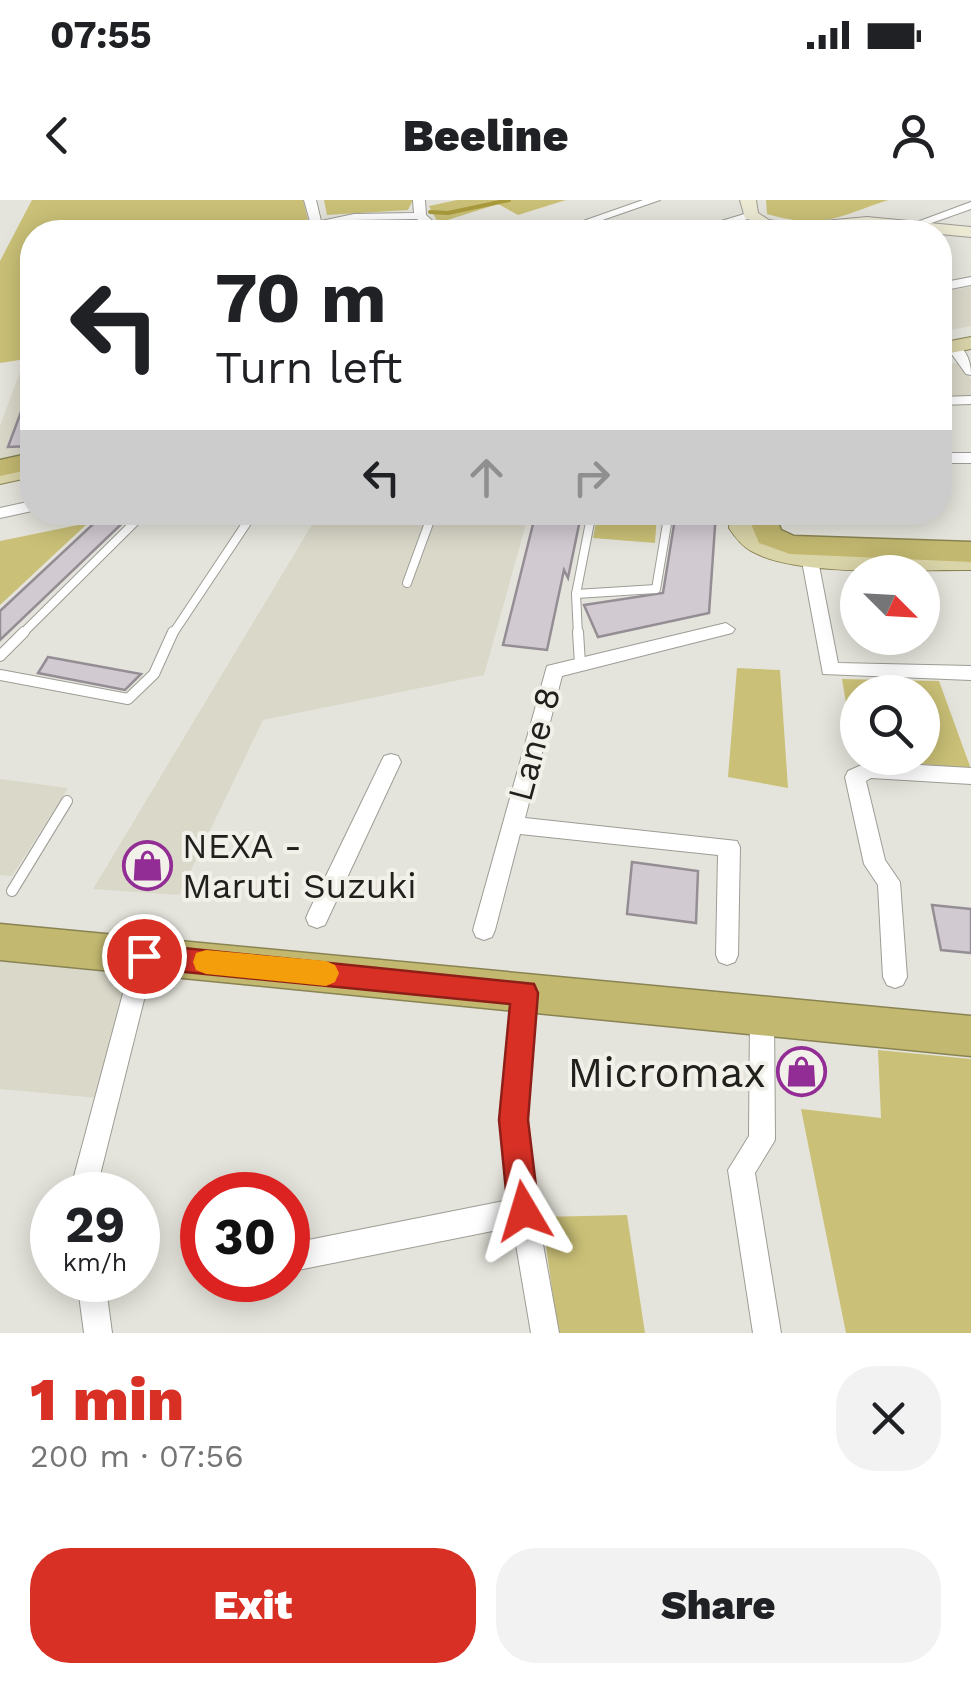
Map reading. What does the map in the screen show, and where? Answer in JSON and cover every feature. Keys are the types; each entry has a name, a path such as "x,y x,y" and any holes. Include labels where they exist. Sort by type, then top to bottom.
{"highway":[{"path":"765,525 769,536 808,550 971,552"},
{"path":"0,942 971,1036"}],"main road":[{"path":"740,525 750,540 768,549 971,562"}],"street":[{"path":"420,216 421,200"},
{"path":"594,220 654,200"},
{"path":"931,220 971,205"},
{"path":"719,220 749,207"},
{"path":"343,220 354,216 420,216 425,220"},
{"path":"952,345 971,371"},
{"path":"808,550 830,670 971,673"},
{"name":"Lane 8","path":"484,930 554,671 726,630"},
{"path":"317,918 391,762"},
{"path":"894,977 889,882 875,864 855,777 868,770 971,776"},
{"path":"512,825 729,847 726,955"},
{"path":"88,1172 144,956"},
{"path":"524,993 514,1120 544,1333"},
{"path":"762,1016 762,1140 741,1170 767,1333"},
{"path":"310,1254 524,1211"},
{"path":"94,1302 98,1333"}],"lane":[{"path":"0,656 132,525"},
{"path":"0,675 128,699 154,674 164,646 245,525"},
{"path":"406,583 428,525"},
{"path":"580,664 576,594 589,525"},
{"path":"576,594 656,589 666,525"},
{"path":"12,891 67,801"}],"shaded area":[{"path":"32,200 303,200 308,220 22,220"},
{"path":"324,200 413,200 408,210 327,215"},
{"path":"457,200 566,200 518,215 498,204 447,220 436,220 429,206"},
{"path":"766,200 888,200 822,220 794,220 767,214"},
{"path":"20,223 20,360 0,363 0,261"},
{"path":"971,287 971,326 952,330 952,290"},
{"path":"959,363 971,379 971,398 952,398 952,364"},
{"path":"20,372 20,456 0,459 0,426"},
{"path":"78,525 86,525 0,605 0,541"},
{"path":"312,525 526,525 484,675 263,720 179,895 93,889"},
{"path":"596,525 656,525 655,543 593,538"},
{"path":"737,668 780,670 788,788 728,777"},
{"path":"940,684 971,769 940,766"},
{"path":"0,779 68,788 12,876 0,875"},
{"path":"0,959 138,976 98,1098 0,1089"},
{"path":"878,1050 971,1059 971,1333 846,1333 801,1109 881,1118"},
{"path":"627,1215 645,1333 558,1333 542,1217"}],"building":[{"path":"20,415 20,446 8,447"},
{"path":"92,525 120,525 0,640 0,611"},
{"path":"533,525 579,525 568,578 564,570 547,650 503,645"},
{"path":"674,525 715,525 709,613 598,637 584,605 663,593"},
{"path":"48,657 141,674 125,690 38,673"},
{"path":"632,862 698,871 696,923 627,914"},
{"path":"932,905 971,909 971,953 941,950"}],"waterway":[{"path":"430,212 448,213 509,200"}],"slow traffic":[{"path":"206,962 326,973"}],"place":[{"name":"NEXA - Maruti Suzuki","path":"147,866"},
{"name":"Micromax","path":"801,1072"}],"route":[{"path":"144,956 524,993 514,1120 524,1211"}]}
